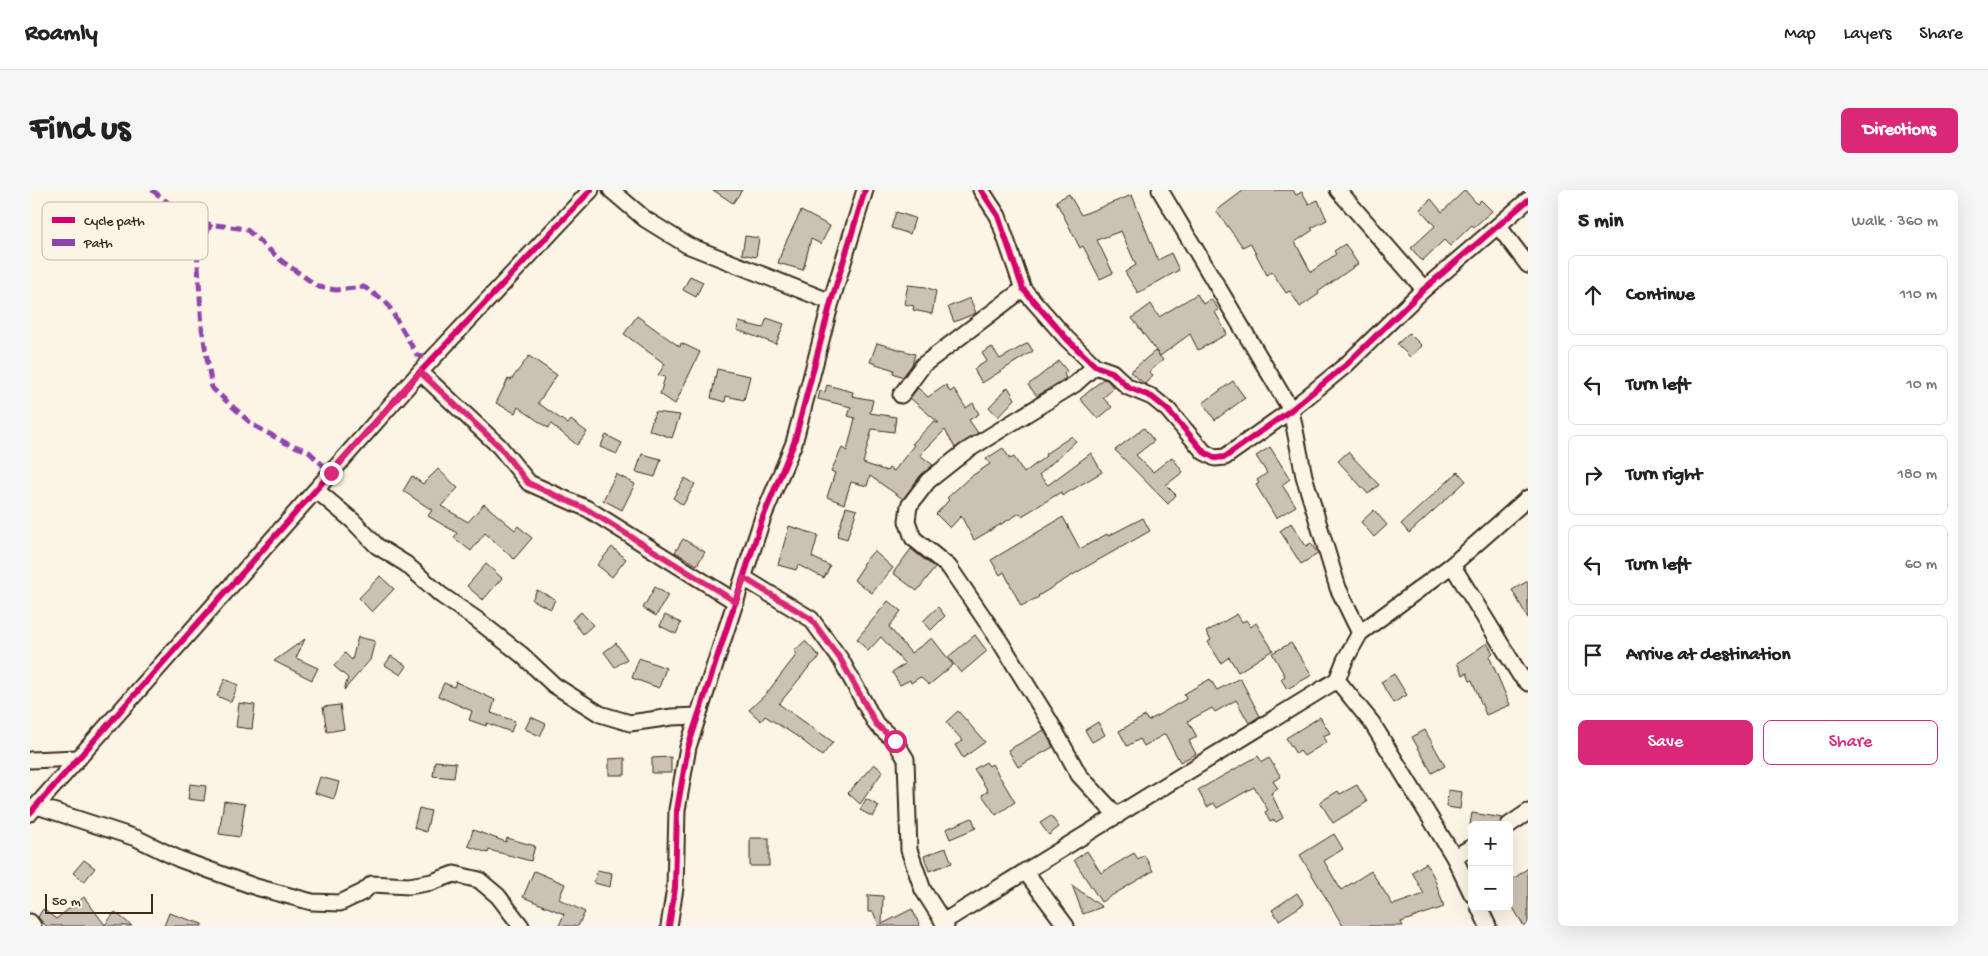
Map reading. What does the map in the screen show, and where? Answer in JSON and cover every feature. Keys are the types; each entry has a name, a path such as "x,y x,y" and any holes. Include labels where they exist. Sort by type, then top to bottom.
{"street":[{"path":"521,926 498,896 479,880 454,874 432,882 408,886 372,884 363,892 340,903 312,902 256,887 179,858 136,838 33,809 420,372 591,190"},
{"path":"610,190 645,218 687,245 831,302"},
{"path":"669,926 675,888 677,810 688,747 764,517 794,444 831,302 865,190"},
{"path":"980,190 998,216 1023,289 1067,339 1094,366 1112,372 1128,387 1152,397 1168,410 1204,452 1215,458 1225,457 1291,410 1346,366 1424,289 1499,227 1528,200"},
{"path":"1160,190 1291,410 1304,476 1338,588 1360,633"},
{"path":"1338,190 1424,289"},
{"path":"1522,190 1528,196"},
{"path":"1499,227 1528,265"},
{"path":"901,395 923,365 1023,289"},
{"path":"1094,366 1075,384 966,452 928,481 909,506 906,521 913,538 949,567 999,640 1050,722 1079,775 1117,816"},
{"path":"420,372 499,446 528,483 588,510 736,602"},
{"path":"316,490 354,521 377,546 406,564 441,595 476,619 522,655 554,685 600,714 630,723 672,716 698,716"},
{"path":"744,578 811,619 841,660 876,724 895,741 906,760 910,850 923,890 945,924 1025,871 1337,680 1345,660 1360,633 1452,565 1528,498"},
{"path":"1452,565 1520,675 1528,683"},
{"path":"1337,680 1372,723 1454,857 1468,886"},
{"path":"30,760 79,758"},
{"path":"1513,822 1528,812"},
{"path":"1454,857 1468,849"},
{"path":"1025,871 1066,926"},
{"path":"1481,911 1488,926"},
{"path":"30,922 33,926"}],"building":[{"path":"713,190 742,190 733,203"},
{"path":"1244,190 1293,190 1296,195 1302,192 1309,204 1318,200 1327,220 1311,228 1313,230 1295,242 1311,272 1336,254 1334,251 1345,244 1358,264 1300,307 1290,291 1286,293 1272,272 1267,275 1250,243 1243,247 1216,211"},
{"path":"1465,190 1477,204 1481,200 1492,211 1474,227 1472,225 1450,246 1444,240 1422,261 1411,248 1435,226 1420,209 1431,199 1442,212"},
{"path":"1069,194 1081,215 1132,195 1158,260 1171,253 1179,270 1138,293 1125,272 1136,265 1121,231 1097,240 1113,273 1100,279 1083,246 1080,248 1056,201"},
{"path":"801,211 830,226 821,244 811,239 803,270 778,263"},
{"path":"896,212 915,218 910,234 891,228"},
{"path":"745,236 759,238 756,257 742,254"},
{"path":"690,276 703,282 696,297 683,290"},
{"path":"908,285 926,287 936,291 932,314 913,310 914,306 904,304"},
{"path":"1197,294 1203,304 1211,299 1219,310 1215,312 1227,334 1198,350 1190,334 1160,356 1132,318 1151,304 1159,317"},
{"path":"970,298 976,313 954,322 948,307"},
{"path":"637,316 680,347 681,343 700,352 675,404 660,394 665,377 658,375 665,364 624,334"},
{"path":"767,318 784,324 776,344 737,330 739,322 763,328"},
{"path":"1409,333 1422,346 1410,357 1397,344"},
{"path":"877,343 915,354 912,365 903,377 893,373 894,370 870,362"},
{"path":"1028,343 1033,351 982,383 974,369 987,361 982,353 992,347 1000,359"},
{"path":"1155,351 1163,360 1149,372 1153,375 1145,384 1130,372"},
{"path":"529,356 557,375 538,403 568,424 571,420 587,432 577,445 551,424 548,428 518,407 515,413 496,403 508,379 511,380"},
{"path":"1059,361 1067,371 1064,374 1066,378 1037,396 1028,385"},
{"path":"717,369 750,376 744,400 726,396 725,402 711,398"},
{"path":"1103,379 1107,380 1114,388 1103,398 1112,407 1098,419 1080,399"},
{"path":"1233,381 1245,398 1215,420 1203,403"},
{"path":"827,385 853,392 852,396 873,400 870,413 896,417 894,432 872,429 863,463 887,471 889,468 894,471 914,445 912,444 933,422 939,423 910,398 918,388 928,397 946,385 950,392 954,389 966,408 973,403 979,414 969,420 978,433 955,448 945,430 920,455 933,465 921,475 903,499 870,476 867,486 851,482 844,504 827,497 835,473 831,471 842,448 847,451 855,418 848,416 851,407 818,399 820,391 825,392"},
{"path":"1008,387 1015,399 998,417 989,407"},
{"path":"655,412 680,415 672,438 649,430"},
{"path":"1144,428 1154,441 1136,455 1153,472 1172,457 1183,472 1166,485 1176,495 1168,504 1115,450"},
{"path":"606,435 622,443 617,454 600,447"},
{"path":"1072,436 1076,441 1039,475 1048,485 1091,453 1102,472 1062,496 1061,492 1022,516 1020,513 974,540 961,516 950,528 936,514 949,500 947,498 970,477 990,464 986,459 1003,448 1010,459 1014,457 1024,473 1046,456 1045,454"},
{"path":"1270,447 1290,479 1282,485 1296,506 1276,518 1256,485 1259,483 1257,480 1267,473 1256,456"},
{"path":"1348,452 1379,485 1368,494 1338,461"},
{"path":"642,454 661,459 655,477 636,472"},
{"path":"438,469 458,488 441,506 468,522 484,504 515,530 518,526 532,538 514,559 485,533 471,551 454,538 457,533 428,516 432,510 403,491 412,476 423,484"},
{"path":"1458,472 1466,481 1409,533 1401,524"},
{"path":"616,474 635,484 622,510 603,500"},
{"path":"685,478 695,484 683,505 673,498"},
{"path":"846,507 857,510 847,539 837,536"},
{"path":"1374,510 1387,525 1374,537 1361,522"},
{"path":"1063,517 1080,549 1107,534 1108,536 1143,518 1150,531 1021,606 1004,572 1000,575 991,560"},
{"path":"1291,523 1306,546 1311,543 1318,554 1301,564 1280,531"},
{"path":"789,526 818,535 812,557 830,566 824,578 798,565 796,570 778,565"},
{"path":"683,539 705,552 697,565 675,552"},
{"path":"612,547 626,559 612,577 597,565"},
{"path":"911,549 935,568 917,591 893,573"},
{"path":"874,551 893,568 872,593 854,580 864,565 862,564"},
{"path":"486,564 502,578 483,600 467,586"},
{"path":"380,576 394,589 372,612 359,598"},
{"path":"1528,581 1528,618 1512,590"},
{"path":"655,587 668,595 656,616 643,608"},
{"path":"537,590 555,599 551,609 532,600"},
{"path":"888,601 901,611 889,627 911,653 932,638 953,665 929,685 920,677 911,683 910,680 900,685 892,672 905,664 881,637 868,651 857,639"},
{"path":"938,607 945,616 931,630 923,621"},
{"path":"581,612 593,625 583,634 572,620"},
{"path":"1237,614 1242,622 1246,620 1251,627 1256,623 1273,650 1238,672 1229,657 1221,663 1208,642 1211,640 1206,632"},
{"path":"665,615 681,623 676,634 660,626"},
{"path":"975,635 987,651 961,673 948,657"},
{"path":"358,637 375,641 370,660 344,690 348,678 334,666 345,653 352,660"},
{"path":"305,639 296,658 318,668 312,680 274,661"},
{"path":"805,641 820,657 809,667 779,704 833,742 822,756 798,737 765,716 761,721 749,710 766,694 797,654 794,651"},
{"path":"616,643 627,659 615,667 604,652"},
{"path":"1291,643 1312,675 1287,689 1281,679 1285,676 1272,653"},
{"path":"1487,643 1493,653 1489,656 1510,705 1486,715 1472,680 1470,681 1467,673 1463,675 1457,663"},
{"path":"391,656 407,666 401,675 385,665"},
{"path":"639,658 666,668 659,688 632,678"},
{"path":"1394,674 1407,695 1393,703 1381,682"},
{"path":"1240,678 1260,716 1249,723 1236,700 1215,712 1212,708 1188,721 1197,737 1189,741 1196,754 1180,762 1165,734 1144,746 1140,739 1127,746 1119,731 1145,716 1148,721 1186,699 1184,694 1210,679 1217,690"},
{"path":"225,679 238,685 231,702 217,696"},
{"path":"456,682 495,700 491,713 515,721 511,732 487,723 486,726 469,720 472,711 438,696 444,683 454,687"},
{"path":"239,703 255,705 252,729 236,727"},
{"path":"340,705 344,729 327,732 323,707"},
{"path":"958,711 985,742 963,758 955,745 963,741 946,722"},
{"path":"531,717 546,724 540,736 525,729"},
{"path":"1320,717 1330,733 1323,736 1327,742 1304,756 1300,751 1296,754 1286,738"},
{"path":"1098,722 1105,735 1092,742 1085,730"},
{"path":"1044,730 1053,747 1018,767 1008,750"},
{"path":"1425,730 1445,766 1432,773 1412,737"},
{"path":"1258,756 1262,762 1269,758 1281,777 1273,781 1278,789 1271,793 1283,818 1276,822 1274,820 1270,822 1265,812 1268,810 1254,787 1217,808 1214,803 1207,807 1198,790"},
{"path":"671,757 671,773 652,773 652,758"},
{"path":"625,758 625,775 609,775 609,759"},
{"path":"435,761 456,763 454,778 433,776"},
{"path":"986,762 989,766 992,764 1015,802 996,815 982,795 988,791 974,769"},
{"path":"874,764 883,771 860,804 848,793"},
{"path":"320,777 339,782 334,799 315,793"},
{"path":"190,784 206,786 204,801 188,799"},
{"path":"1357,785 1367,802 1333,823 1320,802 1338,791 1340,794"},
{"path":"1448,790 1462,792 1460,809 1447,807"},
{"path":"866,799 879,806 873,817 860,810"},
{"path":"224,801 245,804 240,837 219,834"},
{"path":"419,808 431,811 426,832 414,828"},
{"path":"1472,813 1503,818 1502,821 1471,821"},
{"path":"1051,816 1059,827 1049,835 1040,823"},
{"path":"972,818 976,828 950,839 946,829"},
{"path":"473,830 506,842 507,838 535,846 531,861 489,850 488,853 468,846"},
{"path":"1334,834 1343,849 1324,861 1341,890 1371,871 1393,905 1424,894 1412,872 1426,863 1434,877 1444,907 1401,922 1403,926 1343,926 1300,855"},
{"path":"750,838 769,838 769,866 750,866"},
{"path":"946,848 952,863 929,871 924,856"},
{"path":"1087,851 1101,873 1134,853 1138,859 1144,855 1153,871 1101,902 1074,860"},
{"path":"84,860 95,868 84,882 73,873"},
{"path":"1528,868 1528,926 1524,926 1513,908 1513,879"},
{"path":"597,870 612,873 610,887 594,883"},
{"path":"534,871 565,884 559,899 585,912 578,926 559,926 564,914 523,897"},
{"path":"1072,885 1102,907 1083,914"},
{"path":"1297,893 1304,904 1279,920 1272,910"},
{"path":"868,895 883,896 882,924 912,909 920,926 877,926 879,925 873,912 868,912"},
{"path":"84,897 105,925 115,912 132,926 46,926 38,917 43,909 56,919"},
{"path":"169,913 202,924 202,926 164,926"}],"marked path":[{"path":"152,190 167,202"},
{"path":"208,224 246,229 283,262 319,287 336,290 364,287 387,303 417,355 433,358"},
{"path":"208,230 211,224"},
{"path":"198,260 202,328 212,388 253,425 286,443 308,451 331,473"}],"cycle path":[{"path":"30,813 420,372 591,190"},
{"path":"669,926 675,888 677,810 688,747 763,517 794,443 831,302 865,190"},
{"path":"981,190 998,216 1023,289 1067,339 1095,366 1112,372 1128,387 1152,397 1168,410 1204,452 1215,458 1225,457 1291,410 1346,365 1424,289 1528,200"}],"route":[{"path":"331,473 420,372 499,446 528,483 588,510 736,602 744,578 811,619 841,660 876,724 895,741"}]}
